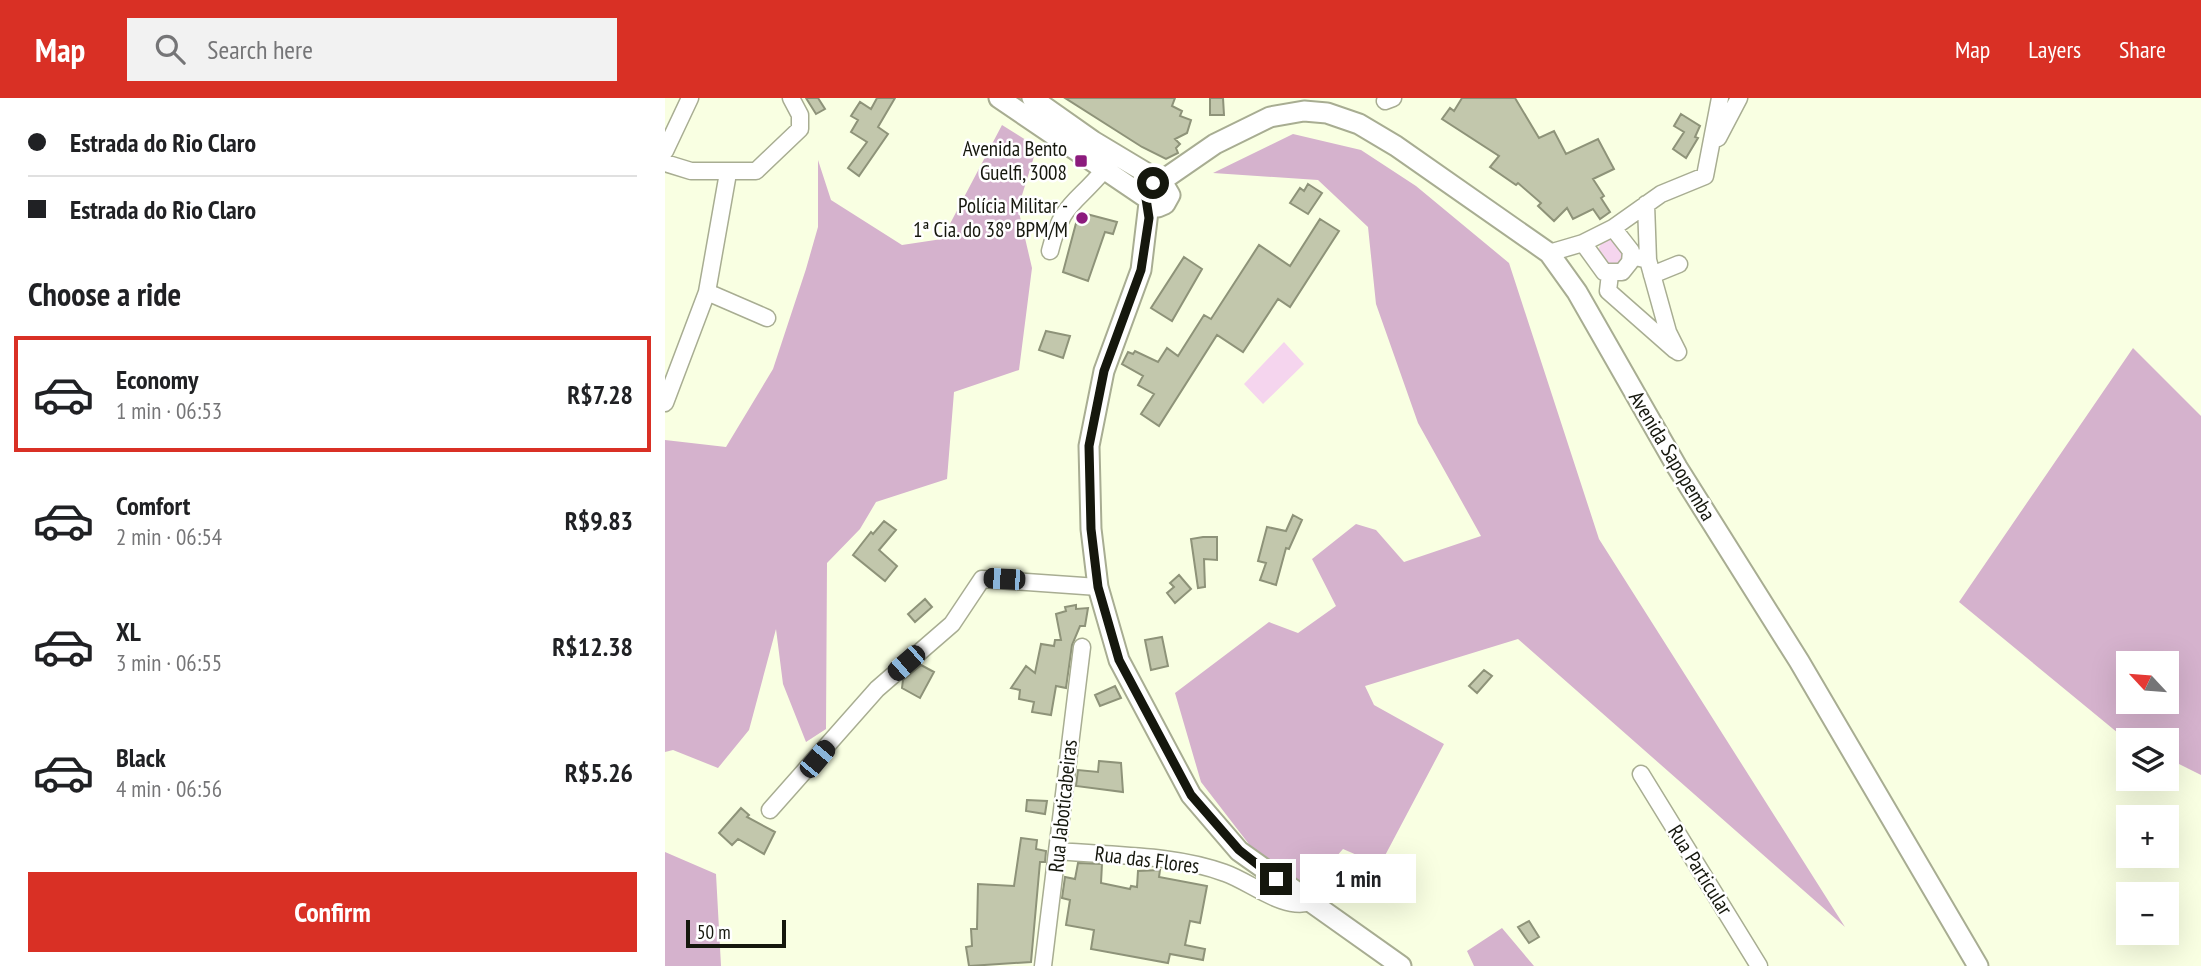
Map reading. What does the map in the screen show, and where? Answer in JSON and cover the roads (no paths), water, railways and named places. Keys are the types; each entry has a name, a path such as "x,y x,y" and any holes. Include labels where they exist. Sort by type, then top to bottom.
{"main road":[{"path":"999,98 1104,170 1158,194"},
{"path":"1032,98 1158,194"},
{"name":"Avenida Sapopemba","path":"1158,194 1189,174 1238,133 1283,113 1315,111 1339,116 1397,146 1549,253 1577,292 1677,467 1799,661 1977,966"},
{"path":"1158,194 1133,298 1104,371 1089,446 1091,529 1098,587 1119,660 1191,795 1239,850 1401,966"}],"street":[{"path":"665,151 690,98"},
{"path":"665,163 691,172 756,171 800,129 800,116 791,98"},
{"path":"1549,253 1583,243 1613,228 1646,204 1705,176 1720,98"},
{"path":"1712,149 1739,98"},
{"path":"1050,251 1057,223 1071,202 1104,170"},
{"path":"665,403 707,292 728,173"},
{"path":"1610,274 1608,291 1678,352 1668,332 1650,267 1646,204"},
{"path":"1583,243 1598,268 1610,274 1627,268 1632,256 1630,246 1613,228"},
{"path":"1632,256 1650,267 1679,264"},
{"path":"707,292 767,318"},
{"path":"770,810 877,689 952,624 982,579 1098,587"},
{"name":"Rua Jaboticabeiras","path":"1043,966 1082,647"},
{"name":"Rua Particular","path":"1641,774 1759,966"},
{"name":"Rua das Flores","path":"1059,851 1190,863 1229,874 1290,902 1302,905 1311,902"}],"place":[{"name":"Avenida Bento Guelfi, 3008","path":"1081,161"},
{"name":"Polícia Militar - 1ª Cia. do 38º BPM/M","path":"1082,218"}]}
